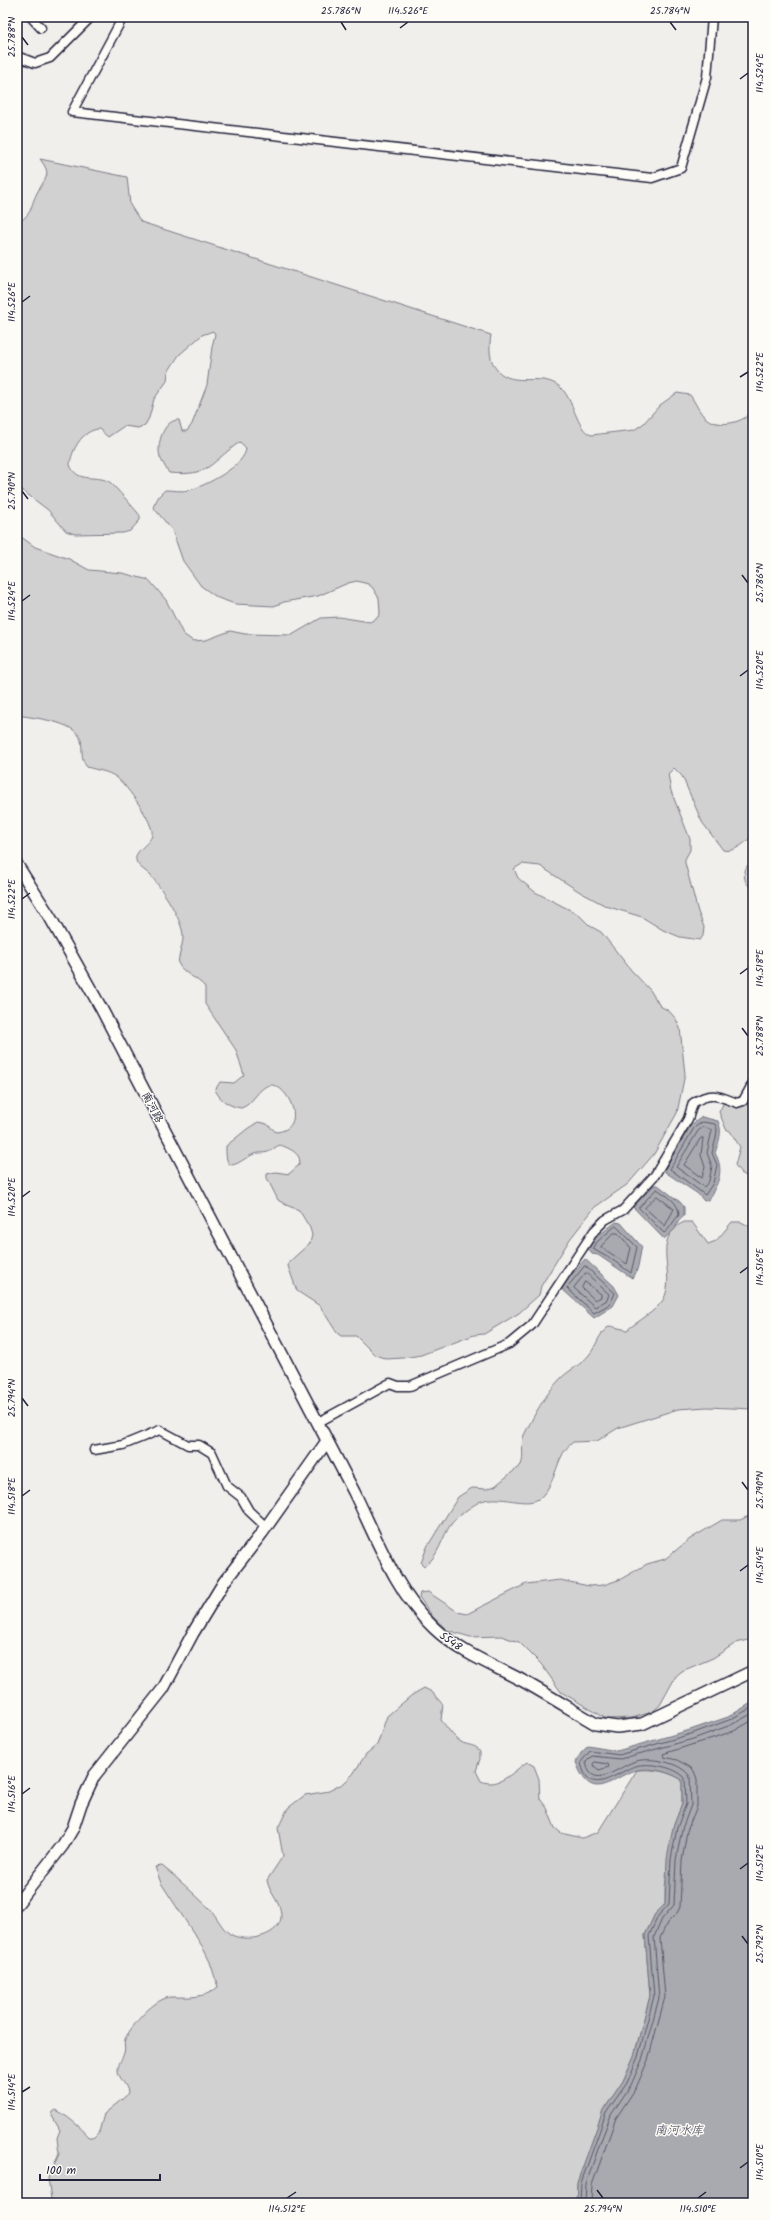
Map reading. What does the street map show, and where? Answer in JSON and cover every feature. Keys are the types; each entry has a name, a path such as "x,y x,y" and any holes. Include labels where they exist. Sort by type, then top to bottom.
{"street":[{"path":"31,17 41,28"},
{"path":"18,56 35,63 50,58 91,17"},
{"path":"123,17 72,112 652,178 681,168 707,77 712,17"},
{"name":"南河路","path":"17,865 50,917 101,1008 281,1354"},
{"path":"317,1423 390,1383 398,1386 410,1386 509,1344 532,1325 594,1231 605,1220 623,1210 655,1175 688,1119 693,1103 701,1098 716,1095 737,1103 744,1101 753,1083"},
{"name":"S548","path":"281,1354 389,1564 415,1606 433,1628 450,1642 596,1724 617,1728 642,1724 753,1671"},
{"path":"94,1450 123,1445 160,1430 188,1444 199,1445 212,1453 227,1486 241,1497 249,1511 266,1527"},
{"path":"17,1904 63,1845 73,1828 80,1804 94,1776 163,1689 193,1633 224,1582 266,1527 327,1441"}],"shaded area":[{"path":"40,159 127,177 130,205 141,222 491,335 490,354 492,362 497,370 504,376 519,380 545,380 553,382 565,392 582,427 591,435 634,430 643,424 660,405 677,393 690,395 704,417 712,422 725,424 732,423 744,418 753,410 753,835 735,849 727,851 723,850 702,822 682,776 674,768 668,774 671,791 690,839 690,850 685,859 685,863 698,912 704,927 703,936 700,940 680,937 663,930 642,917 606,906 580,892 540,866 522,864 514,869 518,878 535,892 578,914 590,926 601,932 631,970 650,990 660,1006 669,1011 676,1019 680,1028 685,1074 677,1113 654,1154 628,1184 595,1207 570,1239 541,1286 539,1295 519,1313 484,1334 474,1335 421,1355 387,1359 375,1355 356,1336 341,1336 337,1333 320,1306 297,1291 288,1266 289,1262 310,1243 312,1235 310,1228 299,1210 278,1200 267,1178 267,1174 276,1172 289,1174 299,1165 299,1158 294,1152 280,1145 268,1152 254,1154 234,1165 228,1162 226,1156 226,1146 258,1122 267,1124 276,1132 286,1129 292,1123 294,1115 288,1098 277,1086 270,1085 262,1089 249,1103 241,1108 226,1102 217,1094 215,1090 220,1082 234,1083 244,1075 236,1050 205,1004 205,987 187,973 178,963 183,932 176,915 166,896 155,881 137,863 137,855 151,839 152,835 152,830 145,814 121,781 106,772 87,767 83,758 81,740 71,728 43,719 17,715 17,534 35,547 69,559 89,570 122,573 149,580 166,600 183,634 193,641 206,640 230,631 245,634 292,635 321,618 339,617 370,622 378,617 380,613 379,598 372,587 368,584 357,581 348,583 318,596 284,602 274,606 235,604 218,598 201,586 183,561 172,530 153,507 159,496 165,490 181,491 197,488 224,474 239,461 244,455 246,448 240,442 215,462 194,473 169,473 160,457 160,439 165,428 174,421 179,420 182,431 187,431 192,424 207,385 215,334 213,331 202,335 179,355 168,372 167,381 154,399 149,418 145,425 138,428 124,426 108,437 99,429 93,430 87,433 78,442 75,448 70,465 73,471 83,477 106,480 111,483 139,514 140,520 130,531 123,533 75,534 66,531 48,510 23,491 17,481 17,224 29,213 34,199 45,180 47,173"},
{"path":"753,860 753,889 746,883 744,875 749,863"},
{"path":"753,1078 753,1180 741,1173 735,1165 740,1147 730,1131 726,1129 719,1112 724,1102 734,1099 746,1092"},
{"path":"684,1222 692,1222 708,1244 716,1241 732,1222 741,1222 753,1228 753,1409 707,1407 678,1409 618,1428 597,1441 573,1442 567,1447 559,1461 547,1491 541,1497 535,1501 528,1502 504,1499 487,1499 479,1502 465,1511 452,1523 437,1552 424,1566 421,1563 427,1547 458,1497 472,1488 486,1489 495,1486 521,1465 523,1457 522,1442 524,1435 549,1392 560,1379 586,1359 600,1336 610,1326 627,1330 660,1304 667,1290 668,1280 666,1248 668,1238 674,1229"},
{"path":"753,1514 753,1639 736,1643 713,1658 682,1671 676,1676 660,1705 652,1712 632,1718 607,1719 561,1692 541,1664 519,1642 501,1636 470,1637 447,1630 433,1617 419,1597 420,1593 428,1592 458,1612 467,1614 526,1584 560,1580 589,1586 604,1585 621,1579 647,1564 665,1559 690,1539 722,1520 740,1520"},
{"path":"424,1688 432,1692 443,1705 441,1720 453,1735 461,1742 474,1746 480,1751 480,1759 476,1771 481,1781 494,1783 500,1781 527,1762 534,1766 539,1779 540,1799 547,1808 555,1828 561,1833 582,1838 598,1832 637,1770 660,1771 671,1774 682,1780 682,1804 673,1827 665,1887 665,1904 655,1914 645,1935 650,1996 634,2056 623,2081 603,2111 577,2183 576,2203 54,2203 51,2199 48,2178 59,2154 57,2138 60,2130 52,2116 53,2112 56,2110 64,2115 89,2137 93,2138 99,2132 104,2114 126,2096 128,2092 119,2076 118,2068 125,2051 125,2039 138,2020 158,2002 165,1998 190,1997 207,1994 218,1987 210,1962 202,1946 161,1883 155,1867 162,1866 180,1881 209,1908 224,1929 230,1934 237,1937 254,1938 270,1933 280,1922 281,1914 279,1905 268,1885 267,1880 283,1856 278,1828 288,1808 305,1795 329,1791 344,1783 353,1774 366,1754 377,1745 387,1716 412,1695"}],"water":[{"path":"702,1117 718,1121 720,1129 719,1141 715,1153 720,1166 719,1177 708,1200 704,1201 698,1194 665,1172 665,1169 691,1125"},
{"path":"654,1185 658,1185 680,1202 684,1207 684,1215 678,1222 675,1229 664,1239 633,1207"},
{"path":"616,1222 621,1223 642,1247 636,1272 632,1278 598,1255 592,1254 588,1249 594,1239"},
{"path":"585,1259 614,1286 619,1295 613,1306 594,1318 562,1289 564,1284"},
{"name":"南河水库","path":"753,1702 753,2203 576,2203 577,2183 603,2111 623,2081 634,2056 650,1996 645,1935 655,1914 665,1904 667,1859 673,1827 682,1804 682,1780 661,1771 643,1769 628,1773 603,1785 595,1786 589,1783 582,1776 576,1762 581,1753 588,1746 617,1751 690,1730 728,1717"}]}
